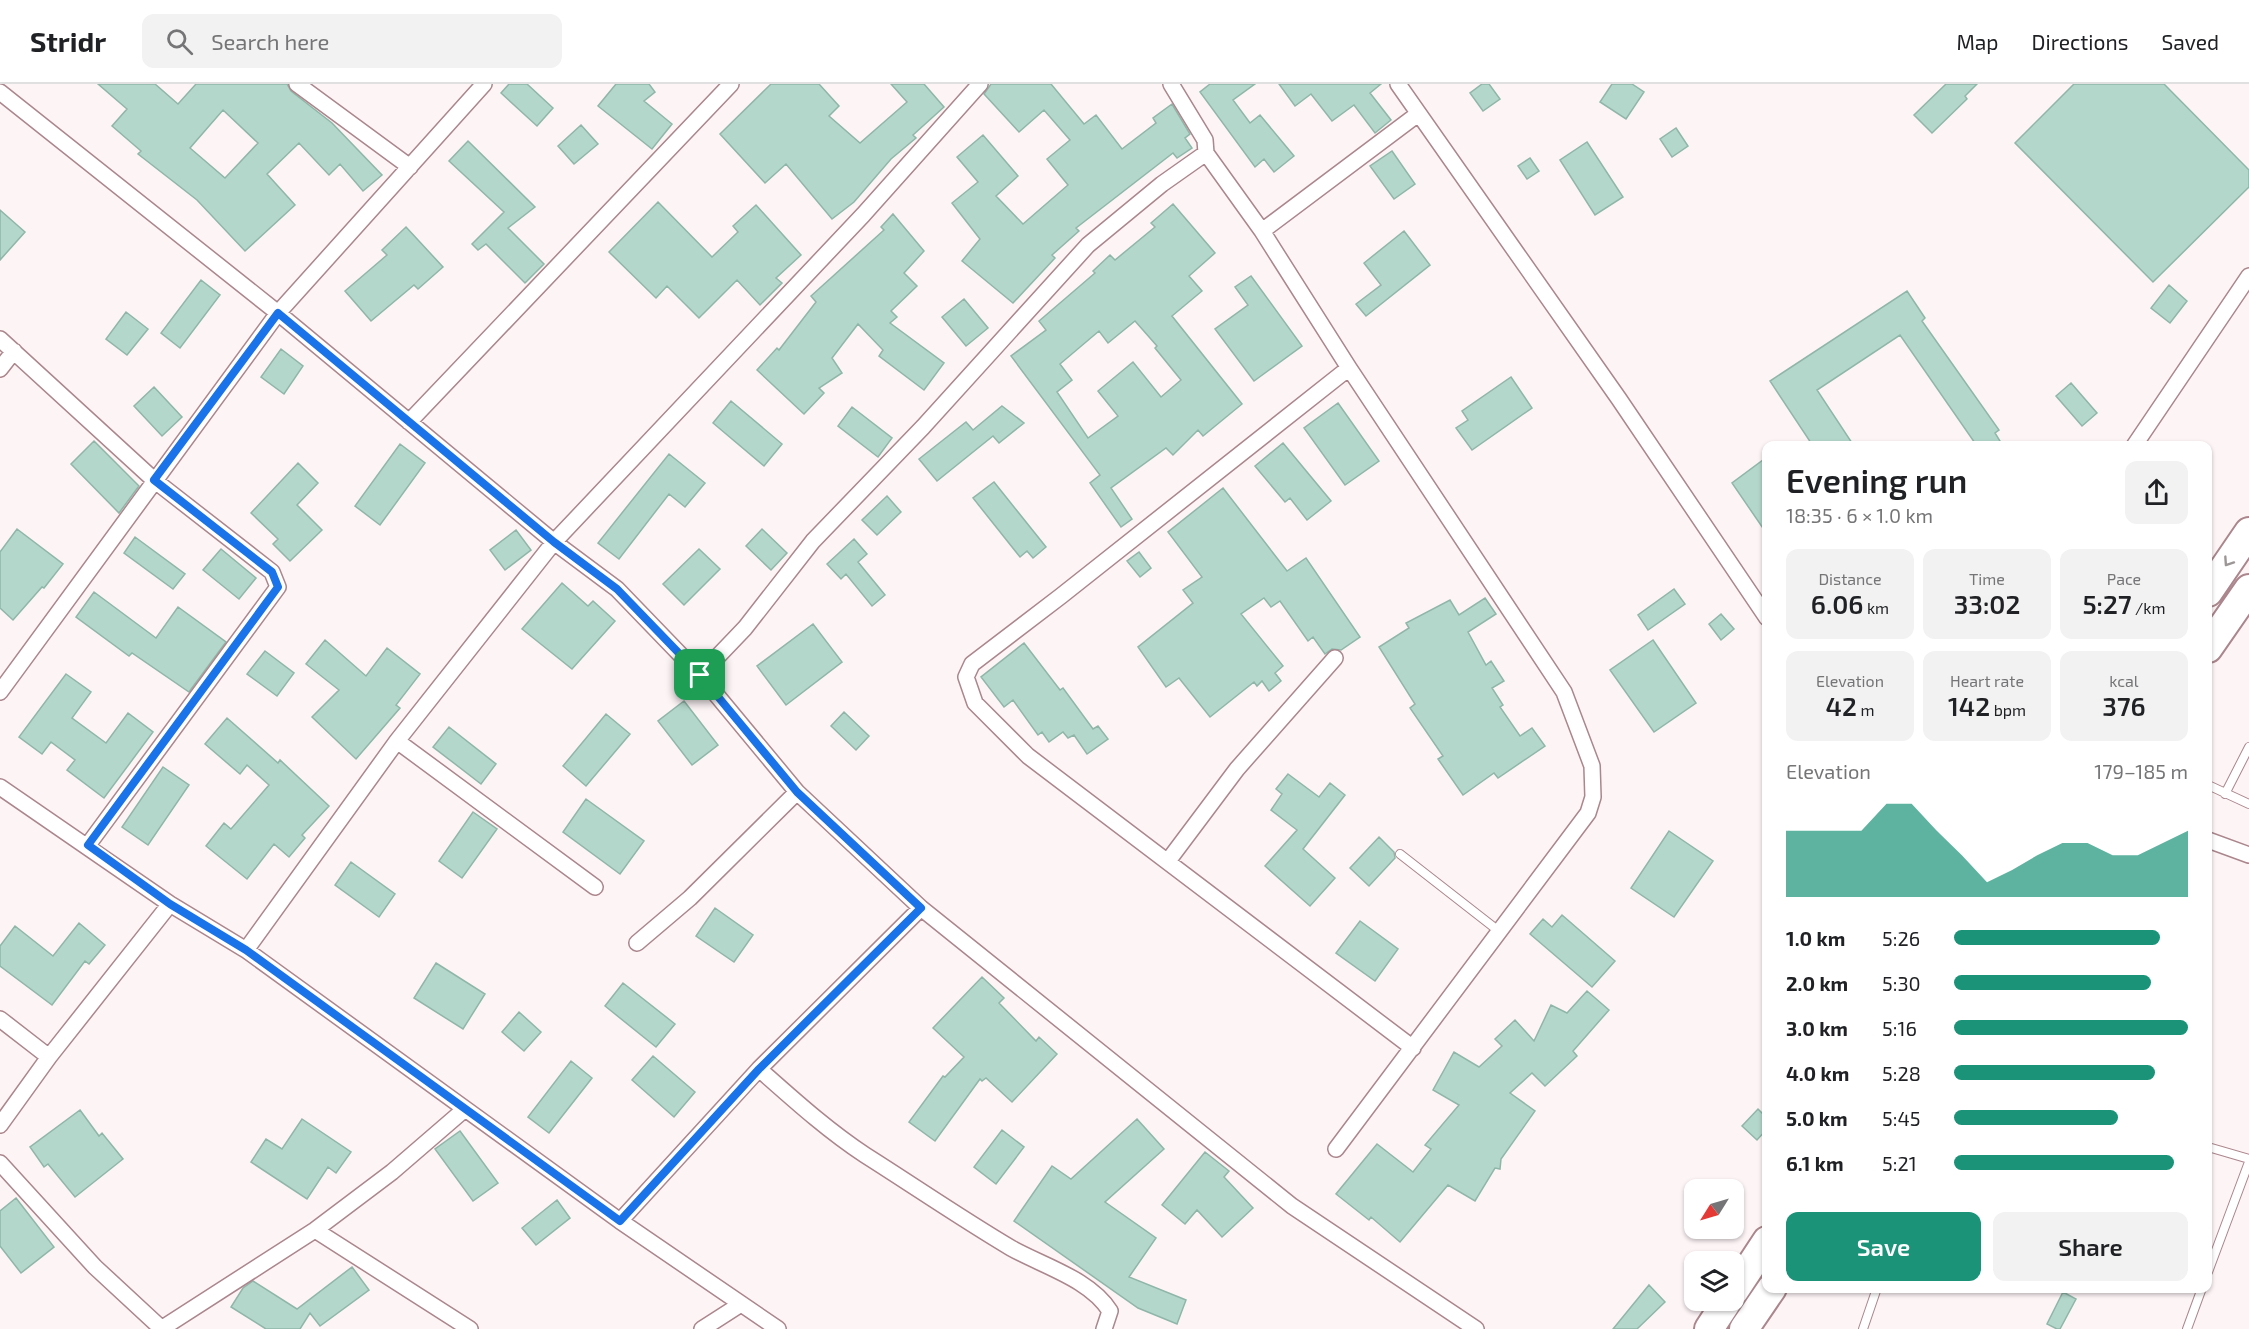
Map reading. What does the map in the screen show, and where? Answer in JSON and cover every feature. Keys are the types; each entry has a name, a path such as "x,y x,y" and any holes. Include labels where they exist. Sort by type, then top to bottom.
{"highway":[{"path":"2212,586 2249,532"},
{"path":"2212,642 2249,589"},
{"path":"1744,1276 1762,1249"},
{"path":"1747,1327 1769,1293"},
{"path":"1708,1329 1720,1311"}],"street":[{"path":"297,84 410,167"},
{"path":"0,692 278,313 484,84"},
{"path":"409,422 731,84"},
{"path":"246,950 397,741 554,542 863,215 980,84"},
{"path":"1171,84 1205,140 1206,153 1262,231 1348,368 1564,692 1592,766 1593,797 1588,813 1336,1149"},
{"path":"1398,84 1619,399 1762,611"},
{"path":"2,96 278,313 554,542 617,589 700,675 797,792 921,908 1292,1206 1476,1329"},
{"path":"1262,231 1418,114"},
{"path":"700,675 746,628 813,541 922,427 1088,245 1162,184 1206,153"},
{"path":"2137,441 2249,276"},
{"path":"0,339 154,480 272,572 278,587 88,845"},
{"path":"0,369 14,351"},
{"path":"1348,368 972,664 966,677 975,703 1020,748 1413,1048"},
{"path":"1168,861 1237,769 1335,658"},
{"path":"397,741 595,887"},
{"path":"0,787 88,845 170,904 246,950 465,1109 492,1126 620,1221 778,1329"},
{"path":"637,943 690,898 797,792"},
{"path":"2212,841 2249,855"},
{"path":"0,1125 49,1057 170,904"},
{"path":"620,1221 759,1069 921,908"},
{"path":"0,1019 49,1057"},
{"path":"759,1069 832,1132 866,1155 1011,1248 1102,1299 1110,1311 1104,1329"},
{"path":"0,1163 95,1267 162,1329 315,1230 392,1172 465,1109"},
{"path":"315,1230 470,1329"},
{"path":"702,1329 741,1304"}],"lane":[{"path":"2225,794 2249,747"},
{"path":"2212,787 2249,804"},
{"path":"1400,854 1500,932"},
{"path":"2212,1148 2249,1161 2212,1261"},
{"path":"1863,1329 1875,1293"},
{"path":"2187,1329 2200,1293"}],"building":[{"path":"98,84 155,84 178,104 196,84 287,84 291,91 332,123 382,175 363,191 340,164 329,175 299,143 267,174 295,205 245,251 197,200 138,154 141,151 112,126 127,109","holes":["223,110 258,143 225,178 190,148"]},
{"path":"509,84 527,84 553,108 537,126 501,93"},
{"path":"616,84 649,84 655,92 644,101 672,124 652,149 598,106"},
{"path":"771,84 819,84 839,106 829,116 860,143 907,102 891,84 924,84 944,107 913,135 916,138 891,159 854,202 832,219 786,164 765,183 720,134"},
{"path":"991,84 1051,84 1084,124 1096,115 1122,149 1156,123 1153,118 1172,104 1190,134 1185,138 1192,148 1177,158 1173,153 1076,228 1079,231 1052,255 1055,258 1013,303 962,261 980,239 952,203 978,182 957,157 983,135 1018,176 996,196 1023,224 1068,185 1047,159 1070,140 1044,110 1019,132 984,94"},
{"path":"1210,84 1255,84 1233,100 1250,123 1260,115 1294,156 1274,172 1264,159 1255,167 1200,92"},
{"path":"1279,84 1381,84 1370,93 1391,120 1375,133 1354,105 1332,121 1311,94 1295,106"},
{"path":"1482,84 1489,84 1500,99 1483,111 1470,93"},
{"path":"1612,84 1632,84 1644,92 1626,119 1600,102"},
{"path":"1946,84 1977,84 1965,96 1967,99 1932,133 1914,115"},
{"path":"2074,84 2164,84 2249,170 2249,187 2153,282 2015,143"},
{"path":"581,125 598,144 574,164 558,146"},
{"path":"1676,128 1688,146 1672,157 1660,139"},
{"path":"468,141 535,207 508,228 544,264 525,283 486,244 478,250 472,244 504,212 449,161"},
{"path":"1587,142 1623,197 1595,215 1560,160"},
{"path":"1392,151 1415,184 1394,199 1370,166"},
{"path":"1530,158 1539,171 1527,179 1518,166"},
{"path":"658,202 712,257 738,232 733,226 756,205 801,255 776,278 782,283 760,305 737,280 699,318 667,286 656,298 609,252"},
{"path":"1173,204 1215,253 1189,276 1202,291 1172,316 1242,404 1203,436 1198,430 1173,455 1166,448 1111,488 1132,519 1121,527 1090,483 1100,475 1011,356 1046,330 1039,321 1095,273 1093,271 1110,255 1115,260 1155,227 1151,223","holes":["1135,321 1157,346 1155,348 1181,380 1161,397 1133,362 1098,391 1118,416 1088,438 1057,392 1072,380 1060,364 1099,331 1108,343"]},
{"path":"0,210 25,232 0,260"},
{"path":"893,214 924,251 904,273 917,286 891,311 897,317 890,323 944,363 924,390 879,356 883,350 858,324 832,358 842,373 819,388 824,393 804,414 757,370 777,348 779,350 816,302 811,296 884,230 881,227"},
{"path":"406,227 443,267 418,289 414,285 371,321 345,291 387,255 382,250"},
{"path":"1404,231 1430,265 1366,316 1356,304 1381,285 1364,263"},
{"path":"1251,276 1302,346 1254,381 1215,329 1248,305 1235,287"},
{"path":"201,280 220,295 180,348 161,333"},
{"path":"2169,285 2187,301 2170,323 2151,308"},
{"path":"1907,291 1925,318 1922,321 1999,430 1995,433 2000,441 1974,441 1900,335 1817,390 1851,441 1810,441 1770,381"},
{"path":"964,299 988,328 966,346 942,317"},
{"path":"126,312 148,329 127,355 106,339"},
{"path":"281,349 303,366 284,394 261,377"},
{"path":"1511,377 1532,408 1472,450 1456,428 1468,420 1462,411"},
{"path":"2071,383 2097,413 2082,426 2056,396"},
{"path":"154,387 182,417 162,436 134,406"},
{"path":"731,401 782,444 764,466 713,423"},
{"path":"1338,403 1379,461 1345,485 1304,428"},
{"path":"1002,406 1024,423 999,443 993,436 937,481 919,459 966,422 973,430"},
{"path":"852,407 892,438 878,457 838,426"},
{"path":"94,441 139,486 119,513 71,464"},
{"path":"1283,443 1331,501 1307,520 1290,498 1285,502 1255,466"},
{"path":"400,444 425,463 380,525 355,506"},
{"path":"669,454 705,483 685,507 669,494 619,559 598,543"},
{"path":"1762,461 1762,527 1732,483"},
{"path":"298,463 318,483 297,505 322,530 290,561 273,544 278,539 251,513"},
{"path":"994,482 1046,547 1033,558 1027,551 1020,557 973,498"},
{"path":"1223,488 1287,571 1306,558 1360,637 1341,650 1332,649 1325,654 1313,637 1308,641 1280,601 1271,607 1264,598 1241,614 1283,666 1275,673 1281,681 1269,691 1262,681 1257,686 1254,682 1210,717 1179,678 1166,687 1138,647 1193,603 1183,590 1202,577 1168,532"},
{"path":"887,496 901,512 877,535 862,520"},
{"path":"17,529 63,564 44,588 42,587 13,620 0,608 0,552"},
{"path":"762,529 787,553 771,570 746,546"},
{"path":"516,530 531,550 505,570 490,550"},
{"path":"135,537 185,574 173,589 124,553"},
{"path":"854,539 867,554 858,562 885,595 872,606 846,574 841,579 827,564"},
{"path":"221,549 256,578 239,599 203,570"},
{"path":"699,549 720,569 684,605 663,584"},
{"path":"1139,552 1151,568 1140,577 1127,561"},
{"path":"562,583 588,606 593,601 615,621 572,669 522,629"},
{"path":"1674,589 1685,604 1648,630 1638,615"},
{"path":"94,592 156,638 178,607 226,642 189,692 132,653 129,656 76,617"},
{"path":"1485,598 1496,614 1468,632 1486,665 1491,661 1504,681 1492,688 1503,705 1500,707 1520,736 1532,728 1545,746 1498,778 1494,773 1463,795 1438,759 1443,756 1410,708 1415,704 1379,647 1409,628 1406,623 1450,600 1459,615"},
{"path":"1721,614 1734,629 1721,640 1709,624"},
{"path":"813,624 842,662 786,705 757,666"},
{"path":"325,640 366,676 387,648 420,674 396,705 400,708 356,759 312,717 339,690 306,664"},
{"path":"1653,640 1696,703 1654,732 1610,670"},
{"path":"1024,643 1060,690 1063,688 1093,729 1098,726 1108,739 1087,754 1074,735 1068,738 1063,732 1049,742 1042,732 1038,735 1013,700 1004,707 981,677"},
{"path":"265,651 294,673 277,696 247,674"},
{"path":"66,674 91,692 72,718 106,743 128,713 153,732 104,798 67,770 75,760 51,742 42,754 19,737"},
{"path":"684,701 718,745 692,765 658,721"},
{"path":"844,712 869,736 856,750 831,726"},
{"path":"606,714 630,734 586,786 563,766"},
{"path":"227,718 278,763 280,760 329,806 302,835 305,838 289,857 274,844 247,879 206,846 224,823 231,829 269,785 247,765 240,774 205,744"},
{"path":"449,727 496,764 481,784 433,747"},
{"path":"163,767 189,785 148,845 122,827"},
{"path":"1288,774 1319,797 1330,783 1345,795 1303,849 1335,878 1310,906 1265,866 1297,830 1271,810 1282,794 1276,789"},
{"path":"586,799 644,841 620,874 563,832"},
{"path":"473,812 497,829 462,878 439,861"},
{"path":"1669,831 1713,861 1674,917 1631,888"},
{"path":"1379,837 1394,852 1395,858 1369,886 1350,868"},
{"path":"351,862 395,894 379,917 335,885"},
{"path":"715,908 753,935 734,962 696,936"},
{"path":"1562,915 1615,961 1592,987 1530,934 1543,919 1552,927"},
{"path":"1360,921 1398,949 1375,981 1336,953"},
{"path":"79,923 105,945 89,964 85,961 52,1005 0,966 0,946 15,926 53,956"},
{"path":"436,963 485,994 463,1029 414,998"},
{"path":"982,977 1004,998 999,1003 1036,1041 1039,1037 1057,1054 1012,1102 986,1078 982,1081 980,1079 935,1141 909,1122 943,1076 945,1077 964,1057 933,1028"},
{"path":"623,983 675,1024 656,1047 605,1006"},
{"path":"1587,991 1609,1010 1573,1051 1577,1056 1545,1086 1532,1073 1510,1093 1535,1111 1501,1159 1500,1169 1495,1168 1475,1201 1448,1185 1400,1242 1371,1217 1369,1220 1336,1194 1377,1144 1413,1172 1431,1149 1425,1145 1459,1105 1433,1090 1454,1052 1479,1067 1502,1046 1495,1039 1515,1020 1534,1041 1551,1005 1567,1013"},
{"path":"519,1012 541,1032 524,1051 502,1032"},
{"path":"653,1056 695,1092 674,1117 632,1080"},
{"path":"571,1061 592,1078 549,1133 528,1117"},
{"path":"1758,1109 1762,1113 1762,1134 1757,1140 1742,1126"},
{"path":"80,1110 99,1136 102,1133 123,1159 75,1197 48,1164 44,1167 30,1147"},
{"path":"302,1119 351,1152 336,1173 328,1167 307,1199 251,1162 266,1139 282,1149"},
{"path":"1137,1119 1164,1149 1105,1202 1156,1238 1129,1277 1186,1300 1177,1324 1138,1308 1014,1221 1052,1166 1071,1179"},
{"path":"1002,1130 1024,1147 996,1184 974,1167"},
{"path":"460,1131 498,1183 473,1201 435,1149"},
{"path":"1205,1152 1229,1171 1224,1177 1253,1208 1222,1237 1197,1210 1185,1224 1162,1205"},
{"path":"16,1198 54,1247 21,1273 0,1246 0,1211"},
{"path":"557,1200 570,1218 536,1245 522,1228"},
{"path":"352,1267 369,1290 320,1326 310,1313 300,1329 266,1329 231,1307 243,1288 253,1281 297,1309"},
{"path":"1649,1285 1665,1302 1637,1329 1613,1329"},
{"path":"2062,1293 2076,1299 2060,1329 2047,1324"}],"route":[{"path":"278,313 554,542 617,589 700,675 797,792 921,908 759,1069 620,1221 492,1126 465,1109 246,950 170,904 88,845 269,603 278,587 272,572 154,480 278,313"}]}
